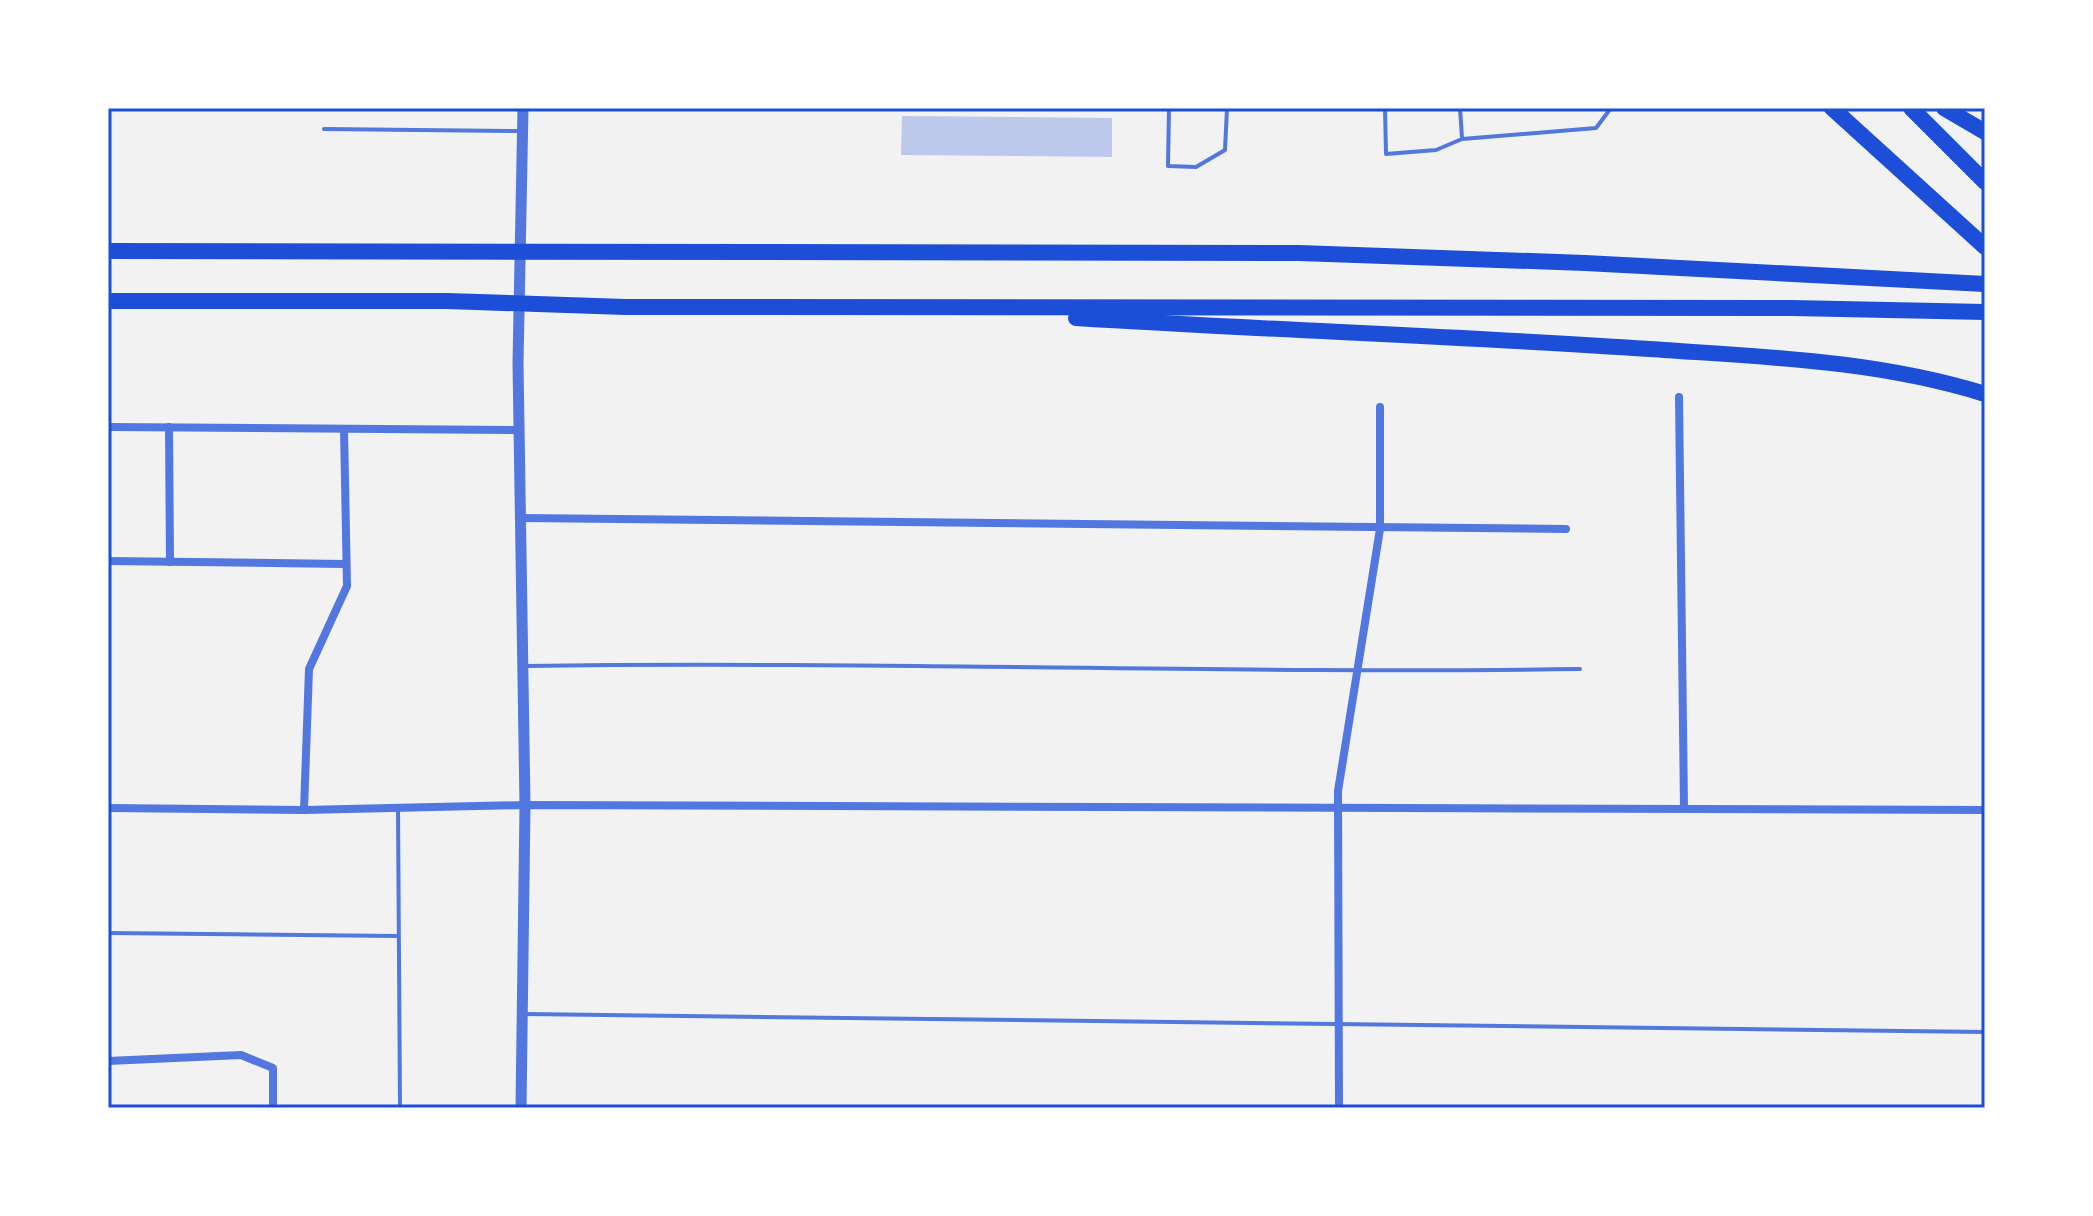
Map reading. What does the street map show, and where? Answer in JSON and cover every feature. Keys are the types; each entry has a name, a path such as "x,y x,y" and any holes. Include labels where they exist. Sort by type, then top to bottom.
{"highway":[{"path":"1832,108 1985,247"},
{"path":"1911,108 1985,182"},
{"path":"1944,108 1985,132"},
{"path":"108,251 1299,253 1545,261 1985,284"},
{"path":"108,301 819,307 1792,308 1985,312"},
{"path":"819,307 1532,341 1818,361 1897,372 1985,394"}],"street":[{"path":"521,1108 525,805 520,430 520,131 523,108"},
{"path":"1679,397 1684,808"},
{"path":"1339,1108 1339,773 1380,529 1380,407"},
{"path":"108,427 520,430"},
{"path":"169,427 170,562"},
{"path":"304,810 307,679 313,658 342,603 347,586 344,429"},
{"path":"522,518 1566,529"},
{"path":"108,561 345,564"},
{"path":"108,808 304,810 525,805 1985,810"},
{"path":"108,1061 241,1055 273,1068 273,1108"}],"lane":[{"path":"1169,108 1168,166 1196,167 1218,157 1225,150 1227,108"},
{"path":"1385,108 1386,154 1436,150 1462,139 1596,128 1611,108"},
{"path":"1460,108 1462,139"},
{"path":"324,129 520,131"},
{"path":"524,666 1072,666 1358,672 1580,669"},
{"path":"398,807 400,1108"},
{"path":"108,933 397,936"},
{"path":"523,1014 1985,1032"}],"building":[{"path":"902,116 1112,118 1112,157 901,155"}]}
